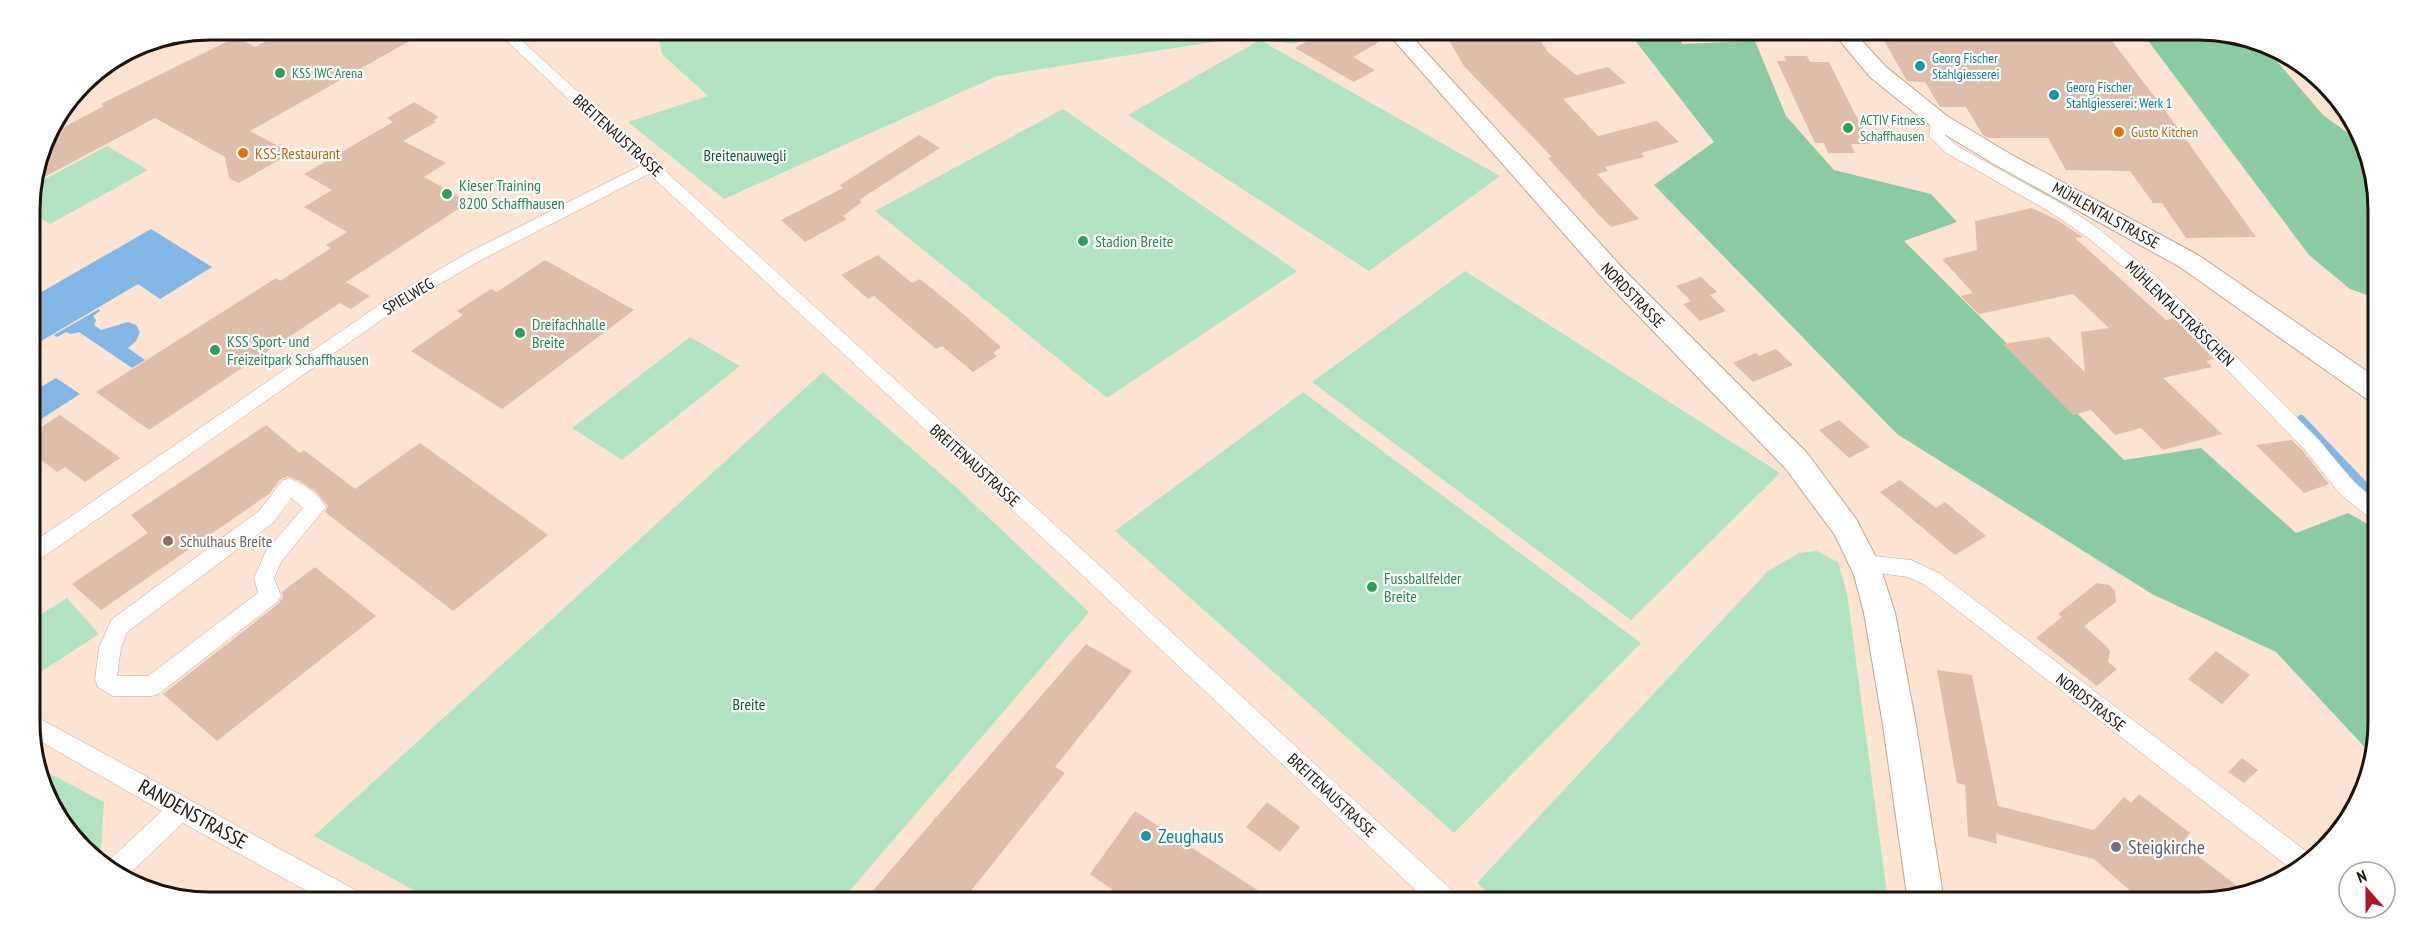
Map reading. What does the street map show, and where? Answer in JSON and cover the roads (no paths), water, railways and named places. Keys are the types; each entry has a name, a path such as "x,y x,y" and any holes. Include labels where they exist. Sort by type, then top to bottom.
{"street":[{"name":"BREITENAUSTRASSE","path":"513,40 1077,558 1435,891"},
{"name":"NORDSTRASSE","path":"1404,40 1603,263 1800,466 1831,504 1865,564 1876,597 1893,688 1924,891"},
{"name":"MÜHLENTALSTRASSE","path":"1850,40 1878,72 1939,121 2002,159 2189,261 2368,386"},
{"name":"MÜHLENTALSTRÄSSCHEN","path":"1939,121 1937,136 1951,149 2056,208 2093,233 2151,281 2312,445 2348,488 2368,505"},
{"name":"SPIELWEG","path":"41,548 394,303 477,255 651,167"},
{"path":"289,486 316,507 273,557 264,578 270,596 152,686 113,686 106,680 110,648 119,626 267,516 289,486"},
{"name":"NORDSTRASSE","path":"1865,564 1911,569 1932,579 2297,859"},
{"name":"RANDENSTRASSE","path":"41,730 182,810 210,823 334,892"},
{"path":"121,866 182,810"}],"water":[{"path":"151,229 212,267 160,299 138,284 41,341 41,292"},
{"path":"99,309 100,311 93,316 96,320 94,325 101,330 128,322 136,325 140,332 136,341 128,348 145,360 132,368 79,332 71,334 66,332 57,337 54,335"},
{"path":"56,378 80,394 41,419 41,387"}],"waterway":[{"path":"2301,419 2368,489"}],"place":[{"name":"Georg Fischer Stahlgiesserei","path":"1920,66"},
{"name":"KSS IWC Arena","path":"280,73"},
{"name":"Georg Fischer Stahlgiesserei: Werk 1","path":"2054,95"},
{"name":"ACTIV Fitness Schaffhausen","path":"1848,128"},
{"name":"Gusto Kitchen","path":"2119,132"},
{"name":"KSS-Restaurant","path":"243,153"},
{"name":"Kieser Training 8200 Schaffhausen","path":"447,194"},
{"name":"Stadion Breite","path":"1083,241"},
{"name":"Dreifachhalle Breite","path":"520,333"},
{"name":"KSS Sport- und Freizeitpark Schaffhausen","path":"215,350"},
{"name":"Schulhaus Breite","path":"168,541"},
{"name":"Fussballfelder Breite","path":"1372,587"},
{"name":"Zeughaus","path":"1146,836"},
{"name":"Steigkirche","path":"2116,847"}],"park label":[{"name":"Breitenauwegli","path":"745,155"},
{"name":"Breite","path":"749,704"}]}
